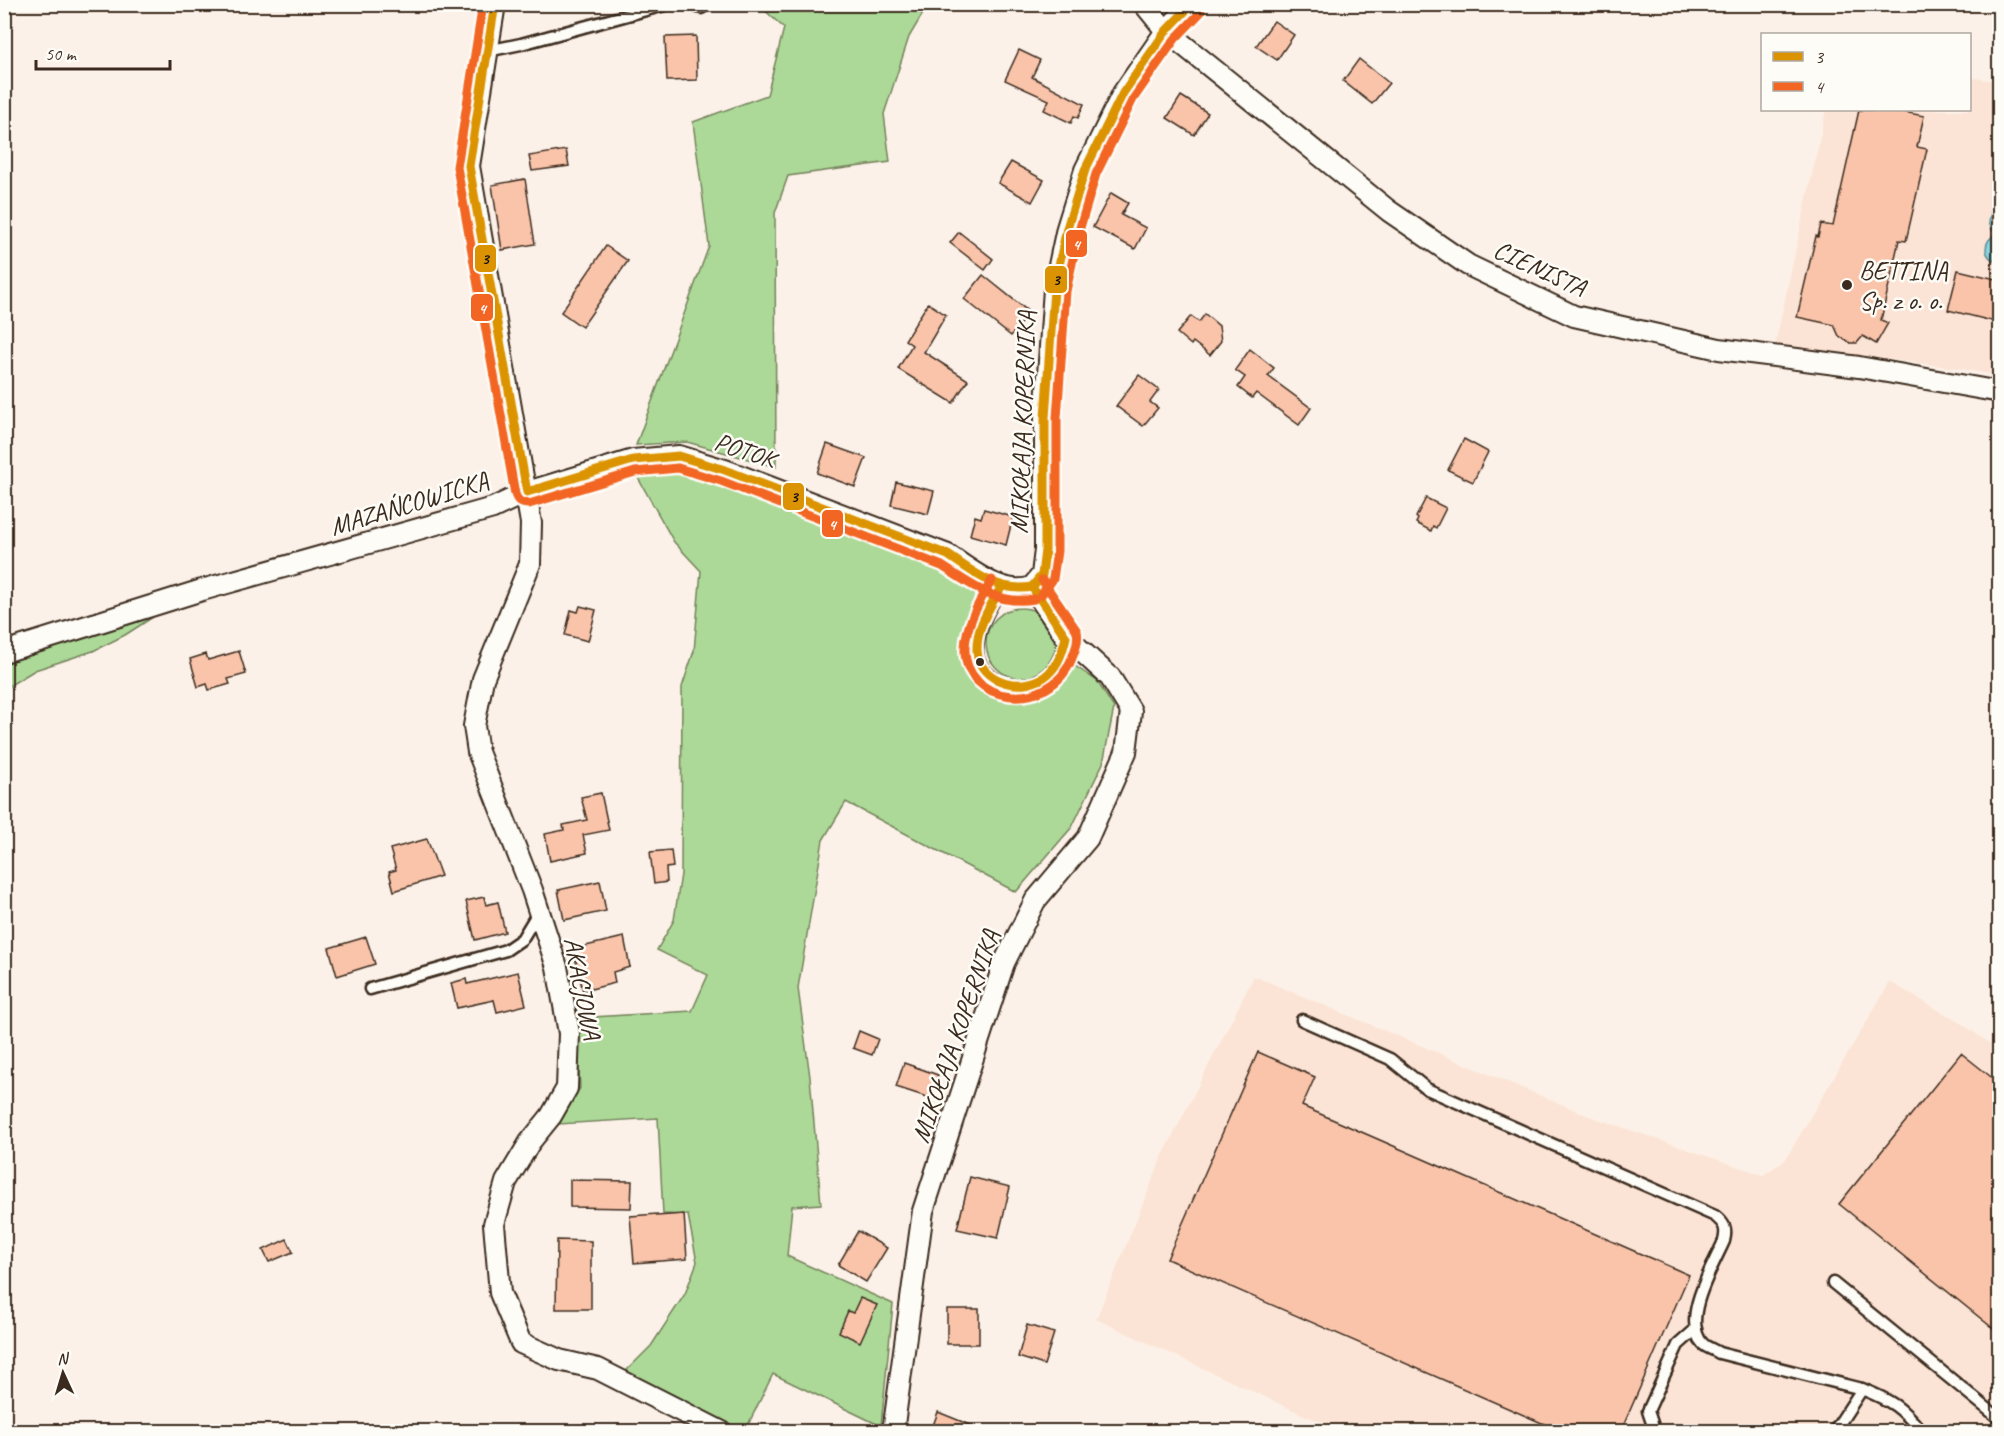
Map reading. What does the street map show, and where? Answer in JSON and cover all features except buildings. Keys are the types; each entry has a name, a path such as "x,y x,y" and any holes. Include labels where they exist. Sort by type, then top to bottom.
{"street":[{"name":"MAZAŃCOWICKA","path":"4,652 202,590 493,508 527,492 469,166 495,4"},
{"name":"CIENISTA","path":"1144,4 1166,30 1389,212 1468,265 1574,316 1719,349 1859,367 2000,392"},
{"name":"MIKOŁAJA KOPERNIKA","path":"1032,587 1042,575 1045,418 1054,289 1067,228 1085,170 1123,93 1166,30 1192,4"},
{"name":"POTOK","path":"527,492 633,460 679,456 725,470 948,555 1002,586"},
{"name":"AKACJOWA","path":"527,492 531,523 530,564 483,680 474,726 478,752 539,911 557,967 569,1033 567,1088 551,1116 530,1142 506,1182 494,1224 500,1293 521,1343 559,1360 598,1369 722,1431"},
{"path":"1002,586 1014,591 1032,587 1066,637"},
{"name":"MIKOŁAJA KOPERNIKA","path":"894,1431 923,1211 1004,963 1035,901 1088,838 1126,752 1131,711 1110,677 1066,637"}],"lane":[{"path":"487,51 668,4"},
{"path":"690,4 701,8 708,4"},
{"path":"1002,586 981,626 977,651 979,662 997,680 1014,684 1030,683 1042,679 1058,663 1066,637"},
{"path":"370,989 506,950 522,939 539,911"},
{"path":"1302,1020 1390,1059 1427,1089 1715,1216 1724,1223 1726,1232 1695,1310 1696,1329 1702,1344 1719,1353 1862,1389 1897,1405 1922,1431"},
{"path":"1833,1284 2000,1419"},
{"path":"1655,1431 1648,1412 1678,1345 1696,1329"},
{"path":"1834,1431 1862,1389"}],"shaded area":[{"path":"1971,77 1999,82 1999,376 1957,368 1775,345 1826,111 1971,111"},
{"path":"1254,976 1592,1117 1763,1175 1785,1160 1890,982 1964,1025 1999,1050 1999,1431 1347,1431 1306,1416 1096,1319 1161,1159"}],"green space":[{"path":"759,5 928,5 909,37 884,114 890,162 788,176 775,213 776,467 687,442 636,445 709,246 693,122 767,95 784,28"},
{"path":"633,469 685,469 901,544 984,588 968,618 969,659 995,686 1037,691 1063,684 1072,664 1097,681 1114,708 1103,763 1072,827 1016,892 846,802 823,840 798,988 810,1077 821,1204 792,1206 787,1256 893,1304 881,1426 773,1374 745,1431 737,1431 624,1373 651,1346 685,1294 697,1262 688,1215 663,1214 658,1118 559,1124 580,1088 576,1018 692,1011 708,975 657,950 674,920 681,874 682,687 694,651 701,571 674,542"},
{"path":"1028,608 1041,614 1050,623 1054,629 1056,643 1054,657 1046,668 1035,676 1014,678 996,668 988,657 986,636 996,618 1007,610"},
{"path":"153,617 125,635 93,651 35,670 7,687 5,702 5,663"},
{"path":"5,750 12,819 4,822"}],"water":[{"path":"1999,203 1999,263 1989,257 1986,249 1989,241 1997,233 1992,230 1989,221 1992,210"}],"transit line":[{"name":"4","path":"483,4 457,167 515,494 518,500 529,504 635,472 678,468 721,481 942,566 974,587 997,597 1034,599"},
{"name":"3","path":"495,4 469,166 527,492 633,460 679,456 725,470 948,555 987,580 1009,587 1032,587"},
{"name":"3","path":"1032,587 1042,575 1045,550 1045,418 1054,289 1067,228 1085,170 1123,93 1166,31 1192,4"},
{"name":"4","path":"1041,595 1053,579 1057,551 1057,418 1066,291 1079,231 1096,174 1133,99 1175,39 1201,12"},
{"name":"4","path":"992,580 971,621 965,648 968,667 978,681 992,691 1010,696 1028,695 1046,689 1061,677 1076,648 1077,631 1042,580"},
{"name":"3","path":"1002,586 982,625 977,650 979,662 985,671 994,678 1016,684 1039,680 1048,674 1058,661 1066,637 1032,587"}],"place":[{"name":"BETTINA Sp. z o. o.","path":"1847,285"}]}
